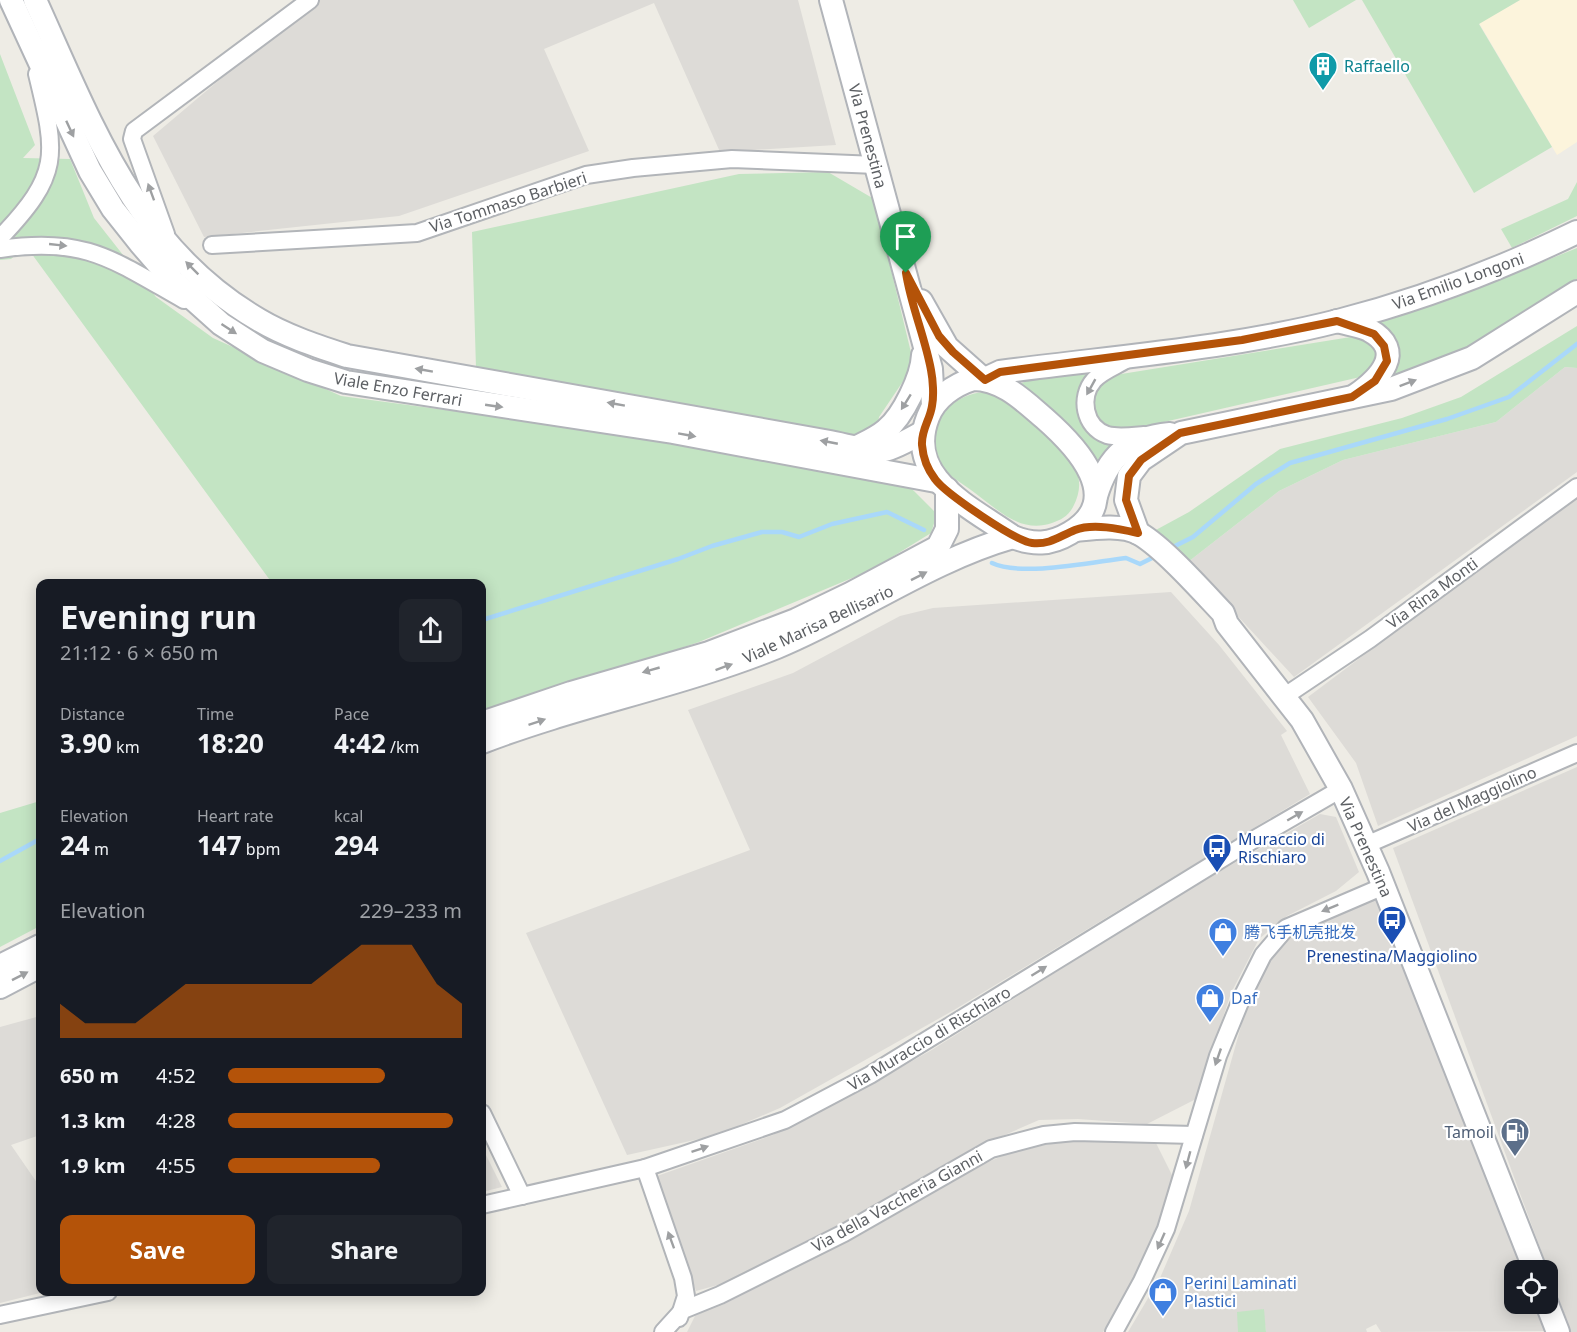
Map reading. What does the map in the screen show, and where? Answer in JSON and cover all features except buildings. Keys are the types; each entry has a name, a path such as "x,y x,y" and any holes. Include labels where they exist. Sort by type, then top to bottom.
{"main road":[{"name":"Viale Enzo Ferrari","path":"11,0 99,188 140,243 204,311 263,351 308,370 346,382 673,432 942,485"},
{"name":"Viale Enzo Ferrari","path":"35,0 115,170 134,201 171,248 224,297 260,320 308,343 347,356 857,447 871,452 883,452 923,432"},
{"name":"Via Prenestina","path":"831,0 931,369 933,406"},
{"name":"Via Emilio Longoni","path":"984,379 1000,372 1242,340 1337,321 1436,291 1531,254 1577,232"},
{"name":"Via Prenestina","path":"906,273 939,336 953,352 984,379"},
{"name":"Via Emilio Longoni","path":"1138,533 1126,500 1129,476 1141,460 1180,433 1391,389 1472,358 1577,292"},
{"name":"Via Emilio Longoni","path":"1337,321 1369,330 1382,342 1388,356 1384,369 1375,381 1352,397"},
{"path":"857,447 885,432 893,422 915,387 922,368 924,347"},
{"path":"1096,498 1089,466 1066,438 1013,393 984,379 973,379 958,385 933,406 923,432 924,455 942,485 1012,537 1028,542 1043,543 1076,530 1106,528 1138,533"},
{"path":"1076,530 1091,512 1102,476 1113,458 1128,447 1154,435 1180,433"},
{"name":"Viale Marisa Bellisario","path":"486,722 571,693 709,653 796,620 850,594 938,547 947,530 942,485"},
{"name":"Via Prenestina","path":"1138,533 1224,613 1227,624 1310,731 1341,789 1384,886 1531,1260"},
{"name":"Viale Marisa Bellisario","path":"486,741 560,714 714,670 778,646 959,556 1012,537"},
{"path":"0,966 36,948"},
{"path":"0,987 36,968"},
{"path":"1551,1314 1558,1332"}],"street":[{"path":"171,248 132,139 134,131 310,0"},
{"path":"0,237 38,194 51,161 51,137 30,44"},
{"name":"Via Tommaso Barbieri","path":"212,245 417,232 586,175 633,168 732,159 825,161 876,165"},
{"path":"0,249 45,244 78,248 119,263 204,311"},
{"path":"1137,354 1106,371 1092,382 1086,399 1087,414 1097,430 1109,436 1154,435"},
{"name":"Via Rina Monti","path":"1285,696 1370,639 1577,487"},
{"name":"Via del Maggiolino","path":"1366,845 1577,753"},
{"name":"Via Muraccio di Rischiaro","path":"486,1204 645,1168 785,1120 870,1075 1241,847 1341,789"},
{"path":"1114,1332 1154,1256 1181,1186 1206,1093 1243,995 1263,955 1274,939 1294,924 1384,886"},
{"path":"486,1121 522,1196"},
{"name":"Via della Vaccheria Gianni","path":"663,1332 684,1310 720,1295 844,1233 991,1149 1044,1135 1151,1132 1194,1135"},
{"path":"645,1168 686,1291 684,1310 673,1332"},
{"path":"0,1315 89,1296"}],"shaded area":[{"path":"314,0 798,0 836,145 720,152 654,3 544,49 589,151 399,216 204,237 153,136"},
{"path":"1520,0 1577,0 1577,142 1557,155 1479,23"},
{"path":"1565,367 1577,368 1577,472 1294,677 1188,562 1279,491 1343,460 1496,422"},
{"path":"1577,495 1577,736 1378,826 1356,763 1308,697"},
{"path":"1171,592 1219,645 1287,731 1281,735 1310,794 954,1010 780,1108 717,1135 627,1155 526,933 750,850 688,710 793,673 900,616 933,608"},
{"path":"1577,767 1577,1332 1571,1332 1558,1297 1558,1260 1545,1260 1393,848"},
{"path":"1320,814 1336,817 1359,872 1336,891 1287,916 1259,939 1231,993 1196,1099 1147,1124 1078,1119 1039,1120 975,1148 838,1229 725,1283 696,1291 657,1176 773,1135 851,1095 930,1051 1189,889"},
{"path":"1378,895 1522,1260 1504,1260 1504,1314 1542,1314 1548,1331 1381,1332 1376,1324 1366,1329 1367,1332 1266,1332 1263,1309 1238,1332 1128,1332 1160,1278 1189,1211 1245,1012 1268,957 1293,930"},
{"path":"36,1017 36,1136 11,1145 36,1181 36,1294 0,1303 0,1027"},
{"path":"1064,1141 1156,1143 1176,1183 1126,1297 1103,1332 687,1332 695,1316 852,1237 964,1172 1012,1152"},
{"path":"486,1155 502,1187 486,1191"}],"green space":[{"path":"1293,0 1356,0 1309,28"},
{"path":"1362,0 1520,0 1479,24 1552,147 1474,193"},
{"path":"0,54 35,145 23,158 70,159 94,218 156,297 213,338 341,396 490,416 476,368 472,232 739,174 828,172 874,199 914,365 879,417 869,481 911,488 937,514 931,533 871,570 699,642 486,714 486,579 269,579 26,246 11,259 0,260"},
{"path":"1577,182 1577,216 1512,248 1501,229 1568,199"},
{"path":"1577,248 1577,279 1467,349 1388,380 1393,337 1386,328 1372,324 1454,298"},
{"path":"1577,326 1577,368 1565,367 1496,422 1343,460 1279,491 1188,562 1154,531 1189,512 1280,449 1402,418 1461,397"},
{"path":"1365,336 1381,353 1369,375 1129,430 1111,431 1097,417 1092,404 1096,391 1109,376"},
{"path":"1096,369 1081,391 1114,445 1099,466 1019,384 1038,377"},
{"path":"983,392 995,396 1018,410 1071,459 1077,471 1078,495 1069,513 1061,519 1041,526 1020,523 1001,513 940,465 933,447 936,424 942,414 960,399"},
{"path":"36,802 36,928 0,947 0,813"},
{"path":"1264,1309 1266,1332 1238,1332 1237,1312"}],"waterway":[{"path":"1169,549 1193,537 1256,484 1290,463 1447,419 1509,397 1577,344"},
{"path":"486,619 762,532 782,532 799,537 832,524 887,512 924,530"},
{"path":"992,563 1005,567 1039,569 1126,558 1140,564 1156,556"},
{"path":"0,861 36,841"}],"place":[{"name":"Raffaello","path":"1323,92"},
{"name":"Muraccio di Rischiaro","path":"1217,874"},
{"name":"Prenestina/Maggiolino","path":"1392,946"},
{"name":"腾飞手机壳批发","path":"1223,958"},
{"name":"Daf","path":"1210,1024"},
{"name":"Tamoil","path":"1515,1158"},
{"name":"Perini Laminati Plastici","path":"1163,1318"}],"route":[{"path":"906,273 947,347 985,380 1000,372 1242,340 1337,321 1369,330 1384,346 1388,356 1384,369 1375,381 1352,397 1180,433 1141,460 1132,469 1126,482 1125,494 1129,512 1138,533 1106,528 1085,529 1076,530 1049,542 1028,542 1012,537 942,486 929,469 922,444 925,424 933,406 932,377 906,273"}]}
